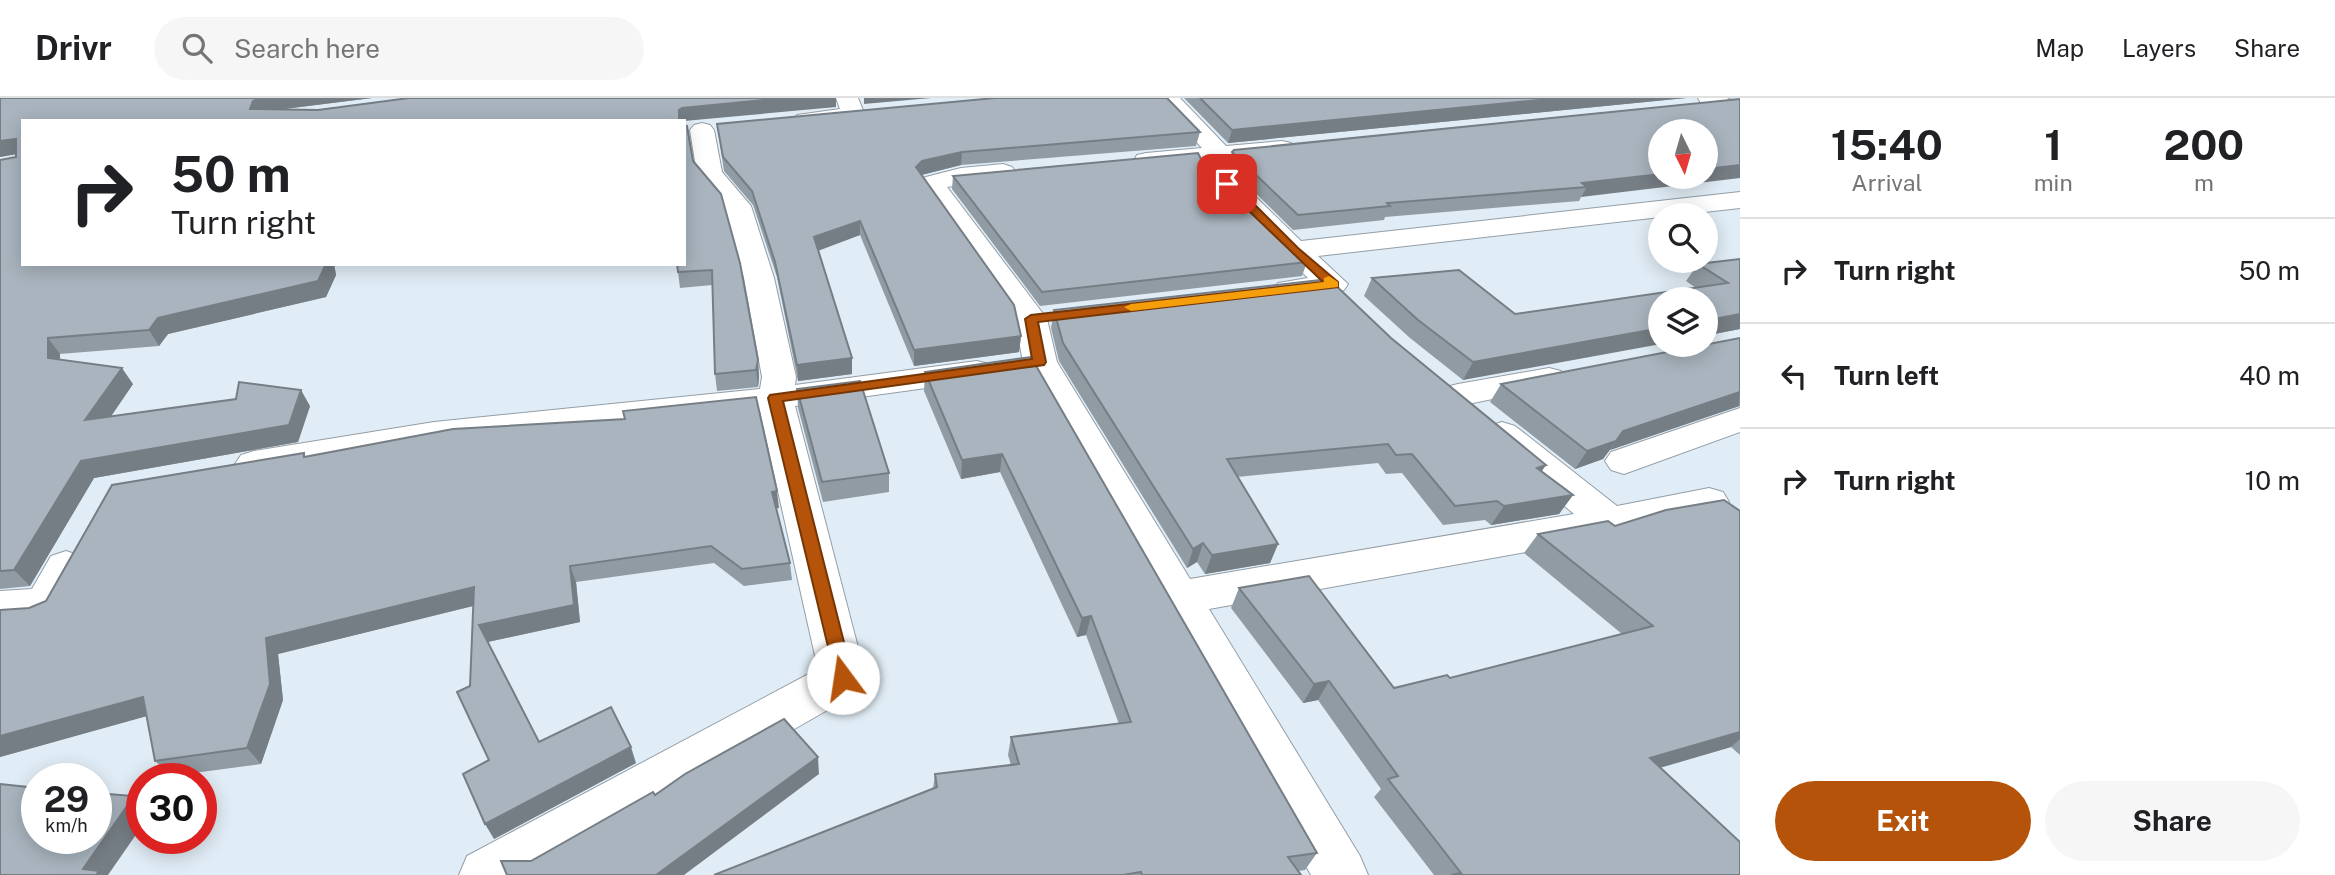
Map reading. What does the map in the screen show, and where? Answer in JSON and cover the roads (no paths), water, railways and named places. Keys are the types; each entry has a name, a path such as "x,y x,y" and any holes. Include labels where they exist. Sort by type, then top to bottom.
{"street":[{"path":"1167,98 1221,154"},
{"path":"785,122 851,106 881,112"},
{"path":"494,872 843,678 775,398 779,377 759,278 738,206 710,174 705,129"},
{"path":"1112,163 1318,144"},
{"path":"1221,154 1210,167 1360,311"},
{"path":"1030,170 961,176 931,183 1045,317 1040,362 1341,875"},
{"path":"1294,250 1740,200"},
{"path":"1265,292 1333,284"},
{"path":"218,470 434,433 775,398 1040,362"},
{"path":"1577,372 1448,387 1610,522"},
{"path":"1625,461 1740,419"},
{"path":"1179,598 1709,502"},
{"path":"0,608 45,605 84,535"}]}
